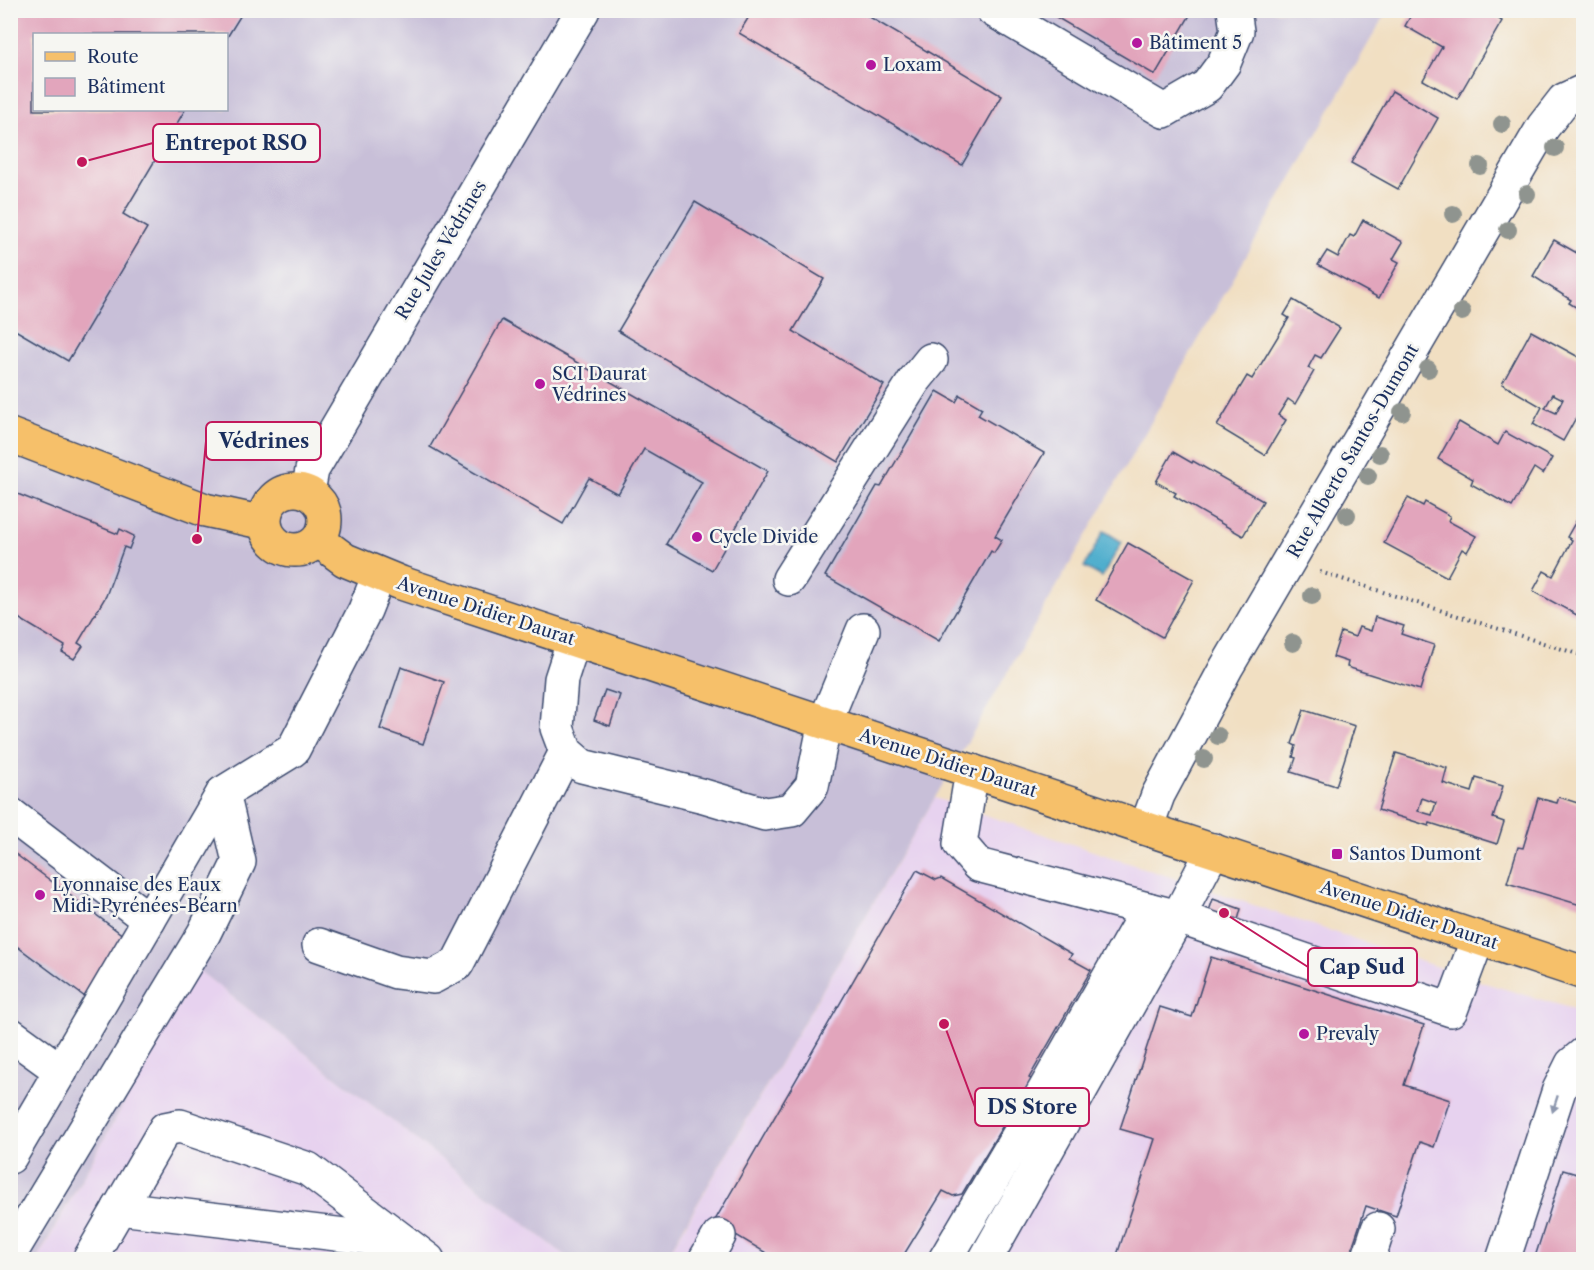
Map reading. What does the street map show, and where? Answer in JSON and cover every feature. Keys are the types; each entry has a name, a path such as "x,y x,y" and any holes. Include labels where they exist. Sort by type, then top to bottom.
{"main road":[{"path":"10,435 204,510 251,520 264,520"},
{"path":"293,489 308,492 321,504 325,523 318,540 306,548 291,550 277,545 268,534 264,520 268,505 278,494 293,489"},
{"name":"Avenue Didier Daurat","path":"318,540 345,560 379,575 1584,973"}],"street":[{"name":"Rue Jules Védrines","path":"308,492 312,470 583,10"},
{"path":"993,10 1164,111 1207,86 1224,63 1238,31 1234,10"},
{"name":"Rue Alberto Santos-Dumont","path":"1146,828 1162,786 1226,668 1543,127 1564,100 1584,91"},
{"path":"789,579 914,381 931,360"},
{"path":"14,1141 61,1071 223,793 293,750 364,610 379,575"},
{"path":"574,639 561,679 557,728 566,752 582,766 704,796 765,814 792,810 812,786 825,722 863,630"},
{"path":"320,945 396,972 433,977 457,964 566,752"},
{"path":"972,771 960,844 978,865 1163,913 1450,1010 1478,938"},
{"path":"10,1254 204,933 239,862 223,793"},
{"path":"10,814 149,920"},
{"path":"945,1260 1027,1121 1163,913 1213,850"},
{"path":"985,1260 1163,913"},
{"path":"10,1034 61,1071"},
{"path":"1503,1260 1559,1090 1572,1064 1584,1054"},
{"path":"89,1260 165,1129 180,1126 308,1168 417,1251"},
{"path":"119,1208 417,1251"},
{"path":"1368,1260 1378,1229"}],"path":[{"path":"1288,562 1584,656"}],"shaded area":[{"path":"10,11 1387,11 971,736 665,1259 570,1259 198,970 37,1259 11,1259"},
{"path":"935,798 1488,984 1583,1012 1583,1259 665,1260"},
{"path":"198,970 570,1259 37,1260"}],"water":[{"path":"1104,531 1122,542 1102,577 1084,567"}],"building":[{"path":"10,10 244,10 228,36 228,33 33,33 33,111 184,111 123,214 147,228 68,361 10,327"},
{"name":"Loxam","path":"753,10 858,10 1002,96 962,165 739,33"},
{"name":"Bâtiment 5","path":"1044,10 1193,10 1155,75"},
{"path":"1414,10 1485,10 1502,21 1457,99 1423,80 1442,47 1405,26"},
{"path":"1392,91 1438,118 1398,189 1351,163"},
{"path":"695,202 824,279 793,331 884,385 838,462 618,331"},
{"path":"1363,220 1403,242 1393,259 1399,262 1379,298 1318,265 1327,251 1338,257 1350,235 1354,237"},
{"path":"1554,240 1584,257 1584,312 1569,303 1571,300 1533,276"},
{"path":"1293,300 1340,328 1321,358 1315,355 1308,368 1314,371 1295,404 1288,399 1278,415 1286,420 1265,455 1217,426 1247,376 1252,379 1289,318 1284,315"},
{"name":"SCI Daurat Védrines","path":"502,320 768,471 712,570 666,544 702,482 644,449 618,494 589,478 563,524 430,447"},
{"path":"1531,331 1584,360 1584,408 1582,407 1563,441 1533,424 1542,407 1502,384","holes":["1553,394 1563,399 1556,413 1545,408"]},
{"path":"937,391 956,402 960,395 982,408 978,415 1044,453 995,536 1002,540 994,553 991,551 939,641 825,576 877,486 881,487"},
{"path":"1459,422 1498,445 1505,432 1552,458 1543,474 1534,468 1512,507 1471,484 1473,479 1438,459"},
{"path":"1173,452 1263,501 1243,536 1174,496 1176,493 1156,482"},
{"path":"10,491 118,534 120,529 134,536 129,549 124,547 106,596 78,643 83,646 74,659 62,652 65,646 10,613"},
{"path":"1408,498 1423,506 1425,502 1450,516 1448,521 1476,536 1467,552 1462,549 1447,577 1384,543"},
{"path":"1579,516 1584,518 1584,619 1533,591 1544,571 1553,576 1572,540 1567,537"},
{"path":"1128,543 1194,580 1162,637 1096,600"},
{"path":"1375,617 1404,626 1401,634 1434,645 1420,690 1347,667 1348,662 1333,657 1341,632 1355,637 1359,627 1371,631"},
{"path":"401,667 444,682 423,744 380,729"},
{"path":"605,690 620,695 610,726 594,720"},
{"path":"1304,710 1355,726 1336,786 1291,772 1296,758 1293,757 1296,746 1292,744"},
{"path":"1396,753 1447,768 1443,783 1472,792 1476,778 1503,786 1493,818 1504,822 1497,844 1378,810","holes":["1422,798 1436,803 1432,815 1418,811"]},
{"path":"1559,797 1584,805 1584,906 1507,883 1518,847 1523,848 1538,798 1557,803"},
{"name":"Lyonnaise des Eaux Midi-Pyrénées-Béarn","path":"10,850 128,939 85,997 10,941"},
{"path":"917,870 936,880 941,878 1072,954 1069,958 1091,970 1029,1078 1033,1080 1007,1130 1002,1127 962,1194 953,1196 943,1191 903,1256 909,1260 778,1260 714,1222"},
{"path":"1213,899 1241,909 1238,920 1207,917"},
{"path":"1211,957 1424,1025 1404,1085 1450,1100 1434,1147 1420,1142 1396,1216 1366,1206 1348,1260 1121,1260 1116,1258 1155,1139 1120,1129 1160,1007 1192,1017"},
{"path":"1563,1170 1584,1176 1584,1260 1534,1260"}],"place":[{"name":"Bâtiment 5","path":"1137,43"},
{"name":"Loxam","path":"871,65"},
{"name":"Entrepot RSO","path":"82,162"},
{"name":"SCI Daurat Védrines","path":"540,384"},
{"name":"Cycle Divide","path":"697,537"},
{"name":"Védrines","path":"197,539"},
{"name":"Santos Dumont","path":"1337,854"},
{"name":"Lyonnaise des Eaux Midi-Pyrénées-Béarn","path":"40,895"},
{"name":"Cap Sud","path":"1224,913"},
{"name":"DS Store","path":"944,1024"},
{"name":"Prevaly","path":"1304,1034"}]}
